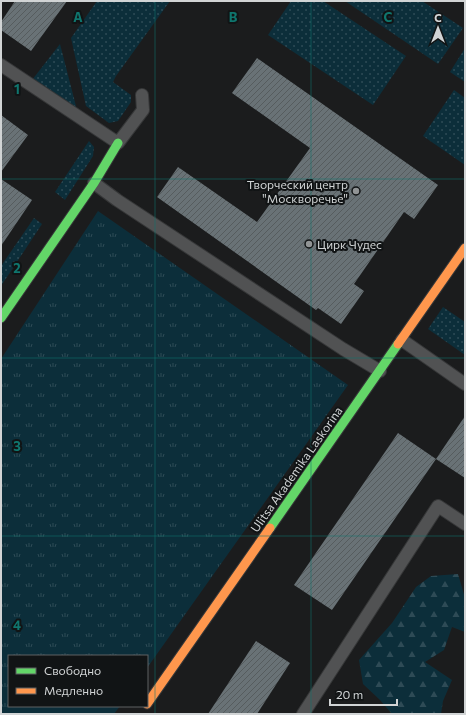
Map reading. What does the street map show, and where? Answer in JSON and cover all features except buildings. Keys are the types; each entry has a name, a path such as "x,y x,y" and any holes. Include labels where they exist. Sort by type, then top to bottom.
{"street":[{"path":"1,318 94,183 118,143"},
{"name":"Ulitsa Akademika Laskorina","path":"148,703 465,248"}],"lane":[{"path":"1,65 118,143 143,110 142,95"},
{"path":"94,183 117,200 380,371"},
{"path":"402,340 465,384"},
{"path":"303,714 438,506 465,524"}],"green space":[{"path":"97,1 170,1 113,82 131,95 131,102 118,121 109,123 86,106 71,38"},
{"path":"291,1 323,1 406,56 373,105 268,35"},
{"path":"345,1 422,1 463,28 438,64"},
{"path":"60,44 77,110 32,80"},
{"path":"465,48 465,82 450,72"},
{"path":"454,90 465,98 465,165 423,136"},
{"path":"89,141 94,147 93,156 65,200 55,192"},
{"path":"98,211 348,385 148,667 148,655 8,655 8,707 119,707 114,714 1,714 1,359"},
{"path":"34,218 42,224 1,286 1,266"},
{"path":"443,307 465,322 465,355 428,329"},
{"path":"458,574 465,598 465,632 452,627 444,650 425,662 452,680 443,701 441,714 392,714 363,684 359,660 392,623 416,587 431,576"}],"traffic: fast":[{"path":"1,318 94,183 118,143"},
{"path":"270,528 398,344"}],"traffic: slow":[{"path":"398,344 465,248"},
{"path":"148,703 270,528"}],"place":[{"name":"Творческий центр \"Москворечье\"","path":"356,191"},
{"name":"Цирк Чудес","path":"309,244"}]}
